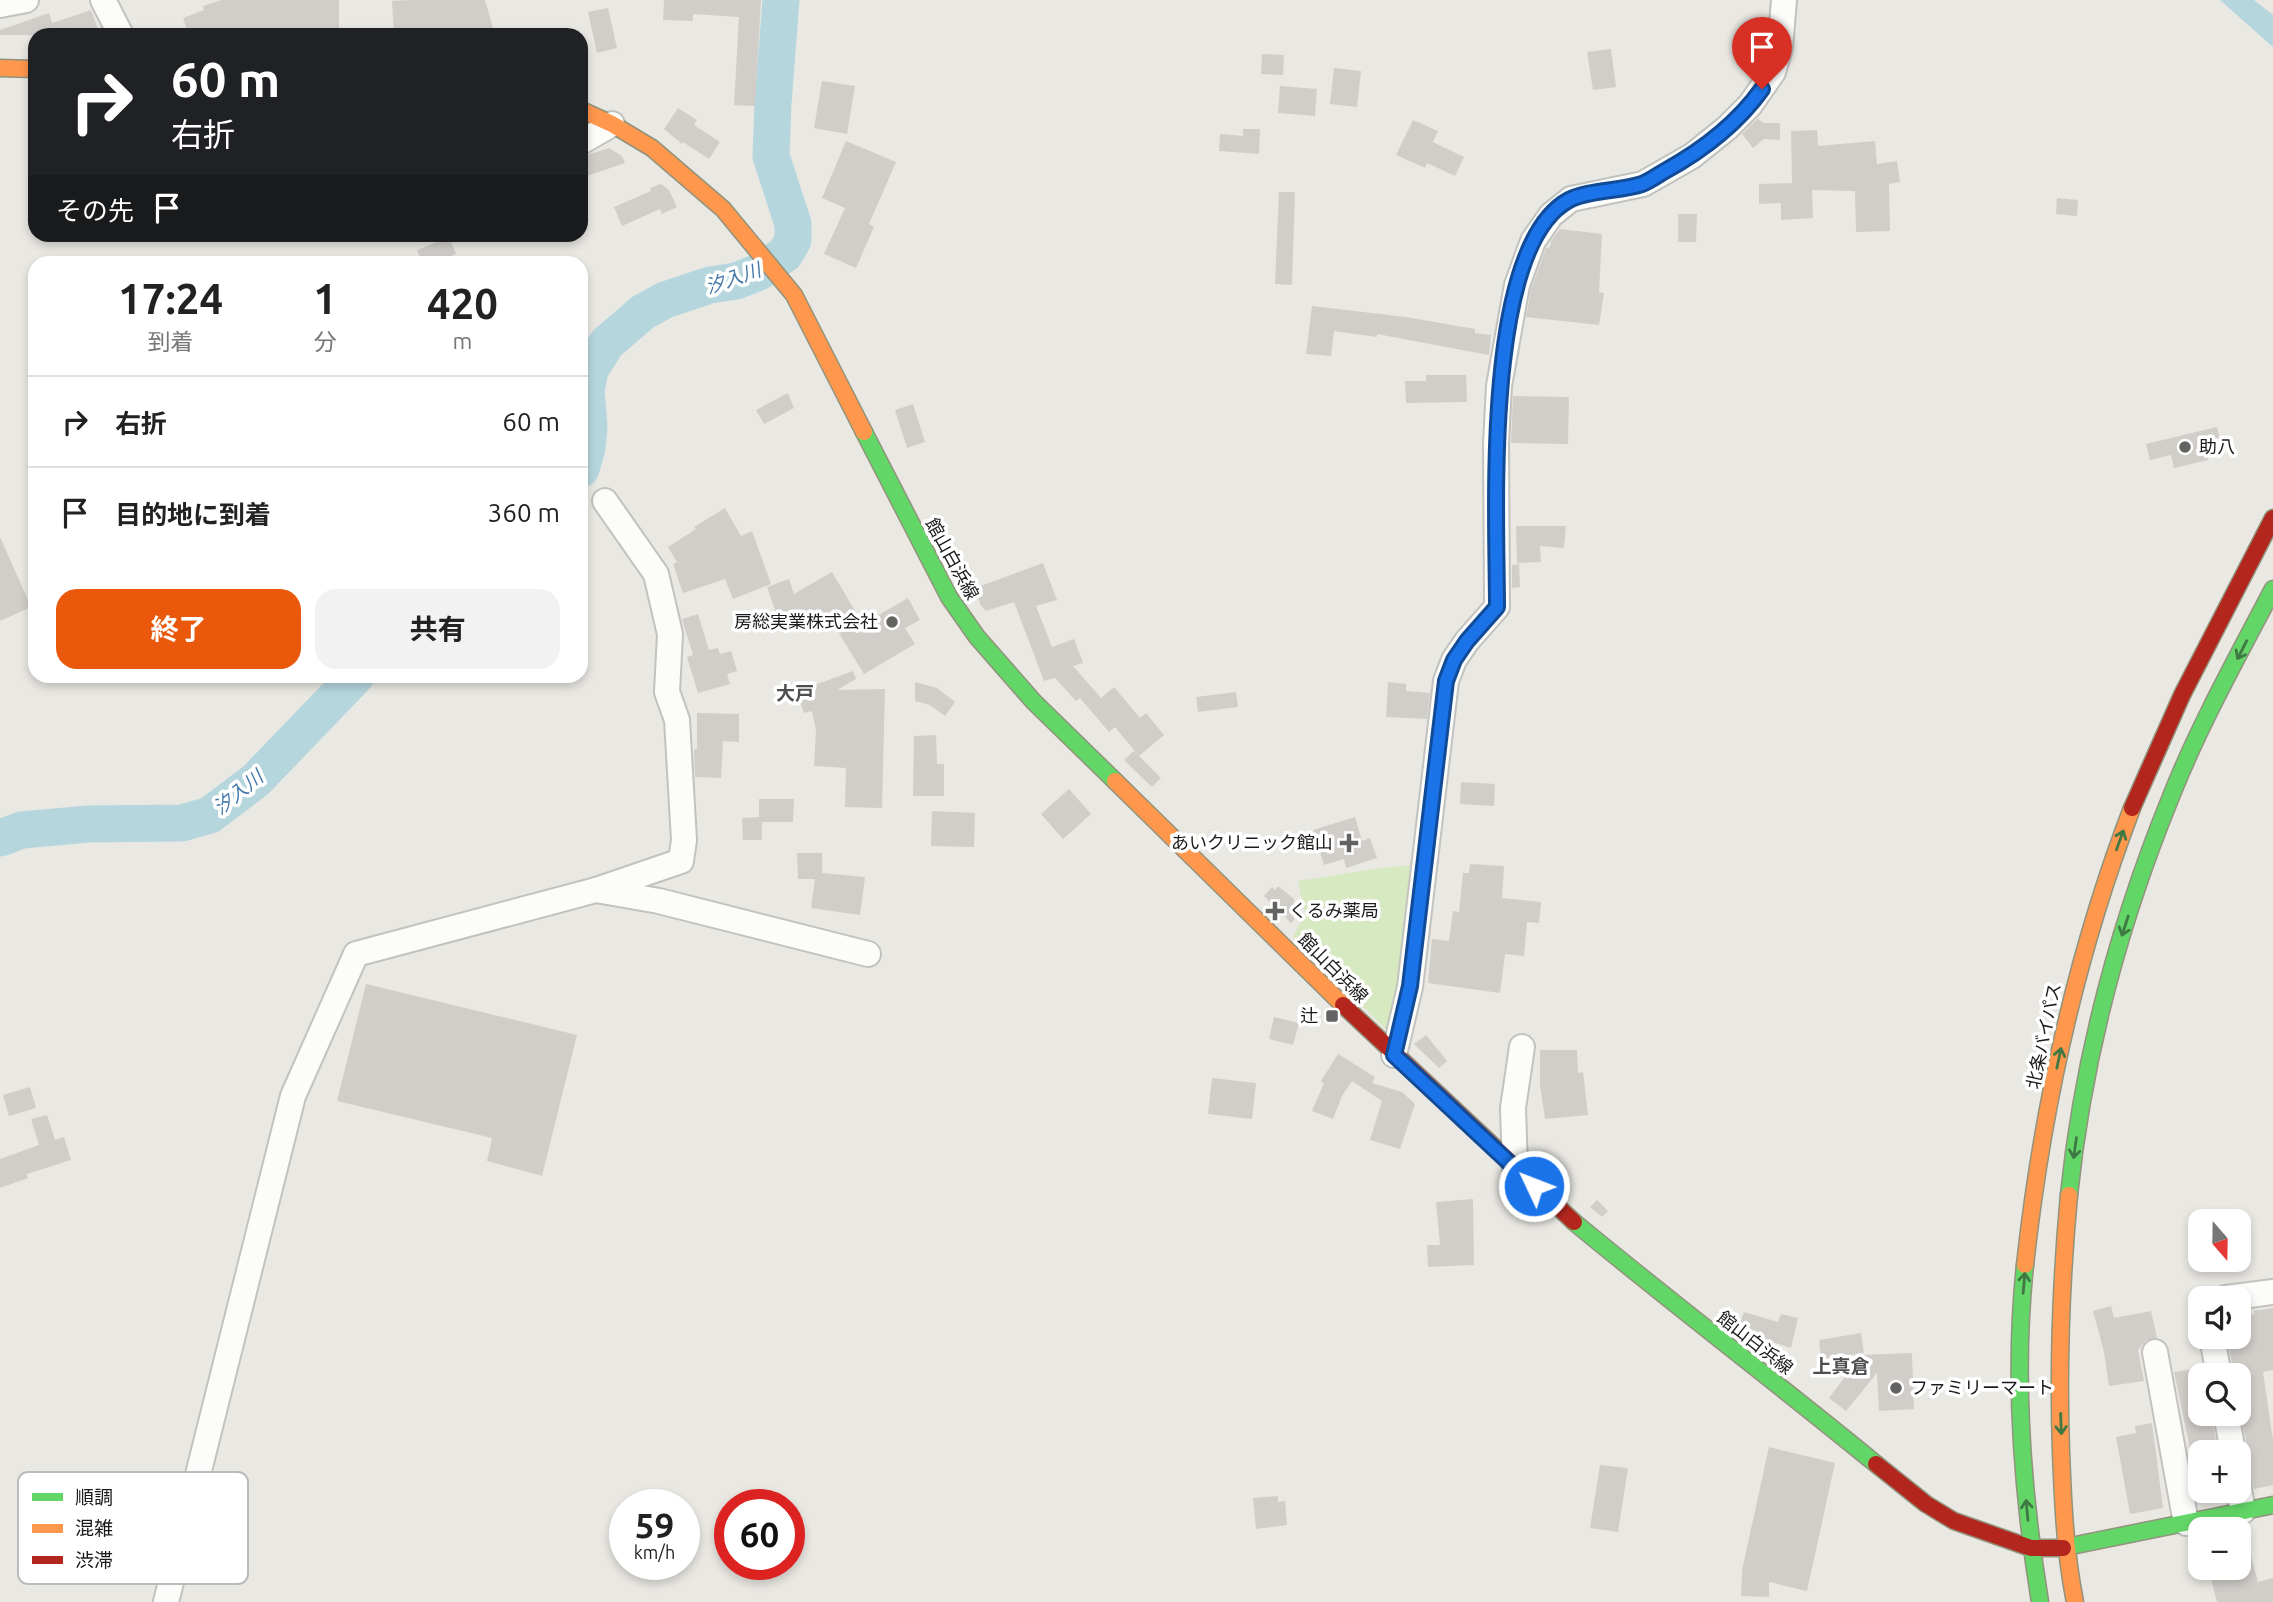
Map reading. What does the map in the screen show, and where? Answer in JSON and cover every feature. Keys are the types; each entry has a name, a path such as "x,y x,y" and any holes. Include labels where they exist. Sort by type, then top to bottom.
{"main road":[{"path":"0,68 28,69"},
{"name":"館山白浜線","path":"588,113 652,148 723,209 794,295 949,597 977,637 1034,702 1394,1055 1604,1248 1926,1504 1954,1521 2031,1548 2066,1548 2273,1505"},
{"name":"北条バイパス","path":"2040,1602 2031,1548 2020,1375 2024,1280 2043,1139 2072,995 2103,885 2133,804 2183,690 2273,518"},
{"path":"2075,1602 2066,1548 2059,1366 2062,1282 2082,1099 2103,1002 2122,936 2171,795 2205,719 2273,589"}],"street":[{"path":"0,5 26,0"},
{"path":"103,0 117,28"},
{"path":"1394,1055 1410,986 1446,681 1454,660 1467,641 1497,607 1496,444 1499,386 1522,266 1533,241 1551,215 1571,199 1643,184 1692,156 1750,105 1778,60 1784,0"},
{"path":"588,138 612,124"},
{"path":"199,1472 293,1096 356,954 596,890 681,861 684,840 677,720 667,692 670,634 656,574 605,501"},
{"path":"596,890 659,901 869,954"},
{"path":"1515,1169 1513,1108 1522,1047"},
{"path":"2251,1295 2273,1292"},
{"path":"2155,1352 2186,1523"},
{"path":"2242,1503 2243,1511"},
{"path":"166,1602 171,1584"}],"green space":[{"path":"1415,865 1410,922 1389,1032 1293,937 1305,913 1298,881"}],"water":[{"path":"2220,0 2254,0 2273,15 2273,47"}],"building":[{"path":"221,0 339,0 339,28 187,28 183,18 204,10 203,6"},
{"path":"485,0 493,28 394,28 392,1"},
{"path":"664,0 761,0 755,106 734,105 739,17 693,14 693,21 663,20"},
{"path":"608,8 617,48 597,53 588,12"},
{"path":"91,10 97,28 28,28 28,35 0,35 0,30 49,13 52,23"},
{"path":"1611,49 1616,87 1593,90 1587,52"},
{"path":"1262,54 1284,55 1283,75 1261,74"},
{"path":"1334,68 1361,71 1357,107 1330,104"},
{"path":"822,81 855,86 847,134 814,128"},
{"path":"1280,86 1317,89 1315,116 1278,113"},
{"path":"678,108 697,120 694,125 720,142 709,159 683,142 682,144 664,129"},
{"path":"1758,118 1763,123 1780,123 1780,140 1764,139 1753,148 1742,134"},
{"path":"1413,120 1438,131 1433,142 1464,157 1455,176 1427,163 1425,168 1396,155"},
{"path":"1243,129 1260,129 1259,154 1219,151 1220,134 1243,136"},
{"path":"1817,130 1818,146 1875,141 1877,164 1897,161 1900,182 1889,184 1890,231 1856,232 1855,191 1812,190 1813,218 1781,220 1781,203 1759,204 1759,184 1792,183 1791,131"},
{"path":"846,141 896,162 869,224 874,227 856,268 824,254 845,208 822,198"},
{"path":"609,148 622,156 625,163 588,176 588,155"},
{"path":"661,184 669,190 677,207 662,214 660,209 622,226 614,207"},
{"path":"1279,192 1295,192 1292,285 1275,284"},
{"path":"2057,198 2078,200 2077,216 2056,214"},
{"path":"1678,214 1697,214 1696,242 1678,242"},
{"path":"1560,229 1602,234 1599,292 1604,293 1599,325 1526,317 1531,289 1546,248 1550,247"},
{"path":"437,242 451,242 456,254 420,256 417,250"},
{"path":"1312,306 1406,317 1475,329 1475,333 1491,335 1489,355 1377,334 1377,337 1334,331 1331,356 1306,354"},
{"path":"1426,375 1466,375 1467,402 1406,403 1405,381 1426,381"},
{"path":"788,393 794,408 764,424 756,410"},
{"path":"1513,396 1569,397 1568,444 1511,443"},
{"path":"913,404 925,442 907,448 895,410"},
{"name":"助八","path":"2217,427 2223,450 2207,454 2208,460 2174,468 2171,455 2150,460 2146,444"},
{"path":"725,508 741,536 752,531 771,584 733,599 725,579 683,593 673,564 677,562 668,547"},
{"path":"1516,526 1566,526 1564,548 1540,546 1541,562 1517,563"},
{"path":"0,537 28,600 28,608 0,621"},
{"path":"1043,563 1057,600 1036,606 1052,647 1074,639 1083,663 1073,666 1101,698 1114,687 1140,718 1146,713 1164,735 1139,756 1115,727 1109,732 1080,698 1076,701 1055,678 1044,681 1014,602 986,611 980,604 975,588"},
{"path":"1519,564 1520,587 1512,588 1512,565"},
{"name":"房総実業株式会社","path":"832,572 863,624 908,598 920,620 905,628 915,644 864,674 827,614 782,630 767,587 789,579 794,594"},
{"path":"698,614 709,650 718,648 720,654 731,651 737,671 727,674 730,684 698,693 687,657 693,655 682,619"},
{"path":"853,671 856,679 837,690 885,689 882,808 845,807 846,768 814,766 816,730 812,711 804,713 798,696 805,693 804,689"},
{"path":"915,682 937,688 955,702 945,716 930,705 915,701"},
{"path":"1388,682 1406,684 1406,691 1430,693 1427,719 1386,717"},
{"path":"1236,692 1238,707 1198,712 1196,697"},
{"path":"697,713 739,714 739,742 723,741 721,778 695,777"},
{"path":"936,735 937,764 944,764 944,796 913,796 914,736"},
{"path":"1134,751 1161,778 1152,787 1124,760"},
{"path":"1461,782 1495,784 1494,806 1460,804"},
{"path":"1069,789 1091,814 1063,839 1041,814"},
{"path":"759,799 794,799 793,822 762,822 762,840 743,840 742,818 759,817"},
{"path":"932,811 975,813 974,847 931,846"},
{"name":"あいクリニック館山","path":"1355,817 1362,841 1370,838 1377,858 1346,868 1344,859 1324,865 1313,830"},
{"path":"797,853 822,853 822,873 865,877 860,915 811,908 815,879 798,879"},
{"path":"1470,864 1504,866 1502,898 1541,902 1539,923 1527,922 1524,956 1505,954 1500,993 1428,983 1432,939 1449,941 1453,911 1459,912 1463,873 1469,873"},
{"path":"1278,886 1294,899 1294,920 1291,923 1264,896 1272,887 1275,890"},
{"path":"366,984 577,1035 542,1176 487,1161 492,1138 337,1101"},
{"path":"1274,1017 1299,1023 1293,1045 1269,1039"},
{"path":"1426,1035 1447,1061 1439,1068 1414,1044"},
{"path":"1540,1050 1577,1050 1578,1073 1583,1072 1588,1115 1545,1119 1540,1085"},
{"path":"1338,1054 1375,1077 1372,1083 1402,1092 1415,1104 1400,1149 1370,1140 1382,1101 1352,1081 1342,1096 1333,1119 1312,1111 1324,1083 1321,1081"},
{"path":"1212,1078 1256,1083 1252,1119 1208,1114"},
{"path":"30,1087 36,1108 9,1116 3,1095"},
{"path":"47,1115 55,1140 64,1137 71,1160 27,1174 28,1178 0,1188 0,1159 39,1145 31,1119"},
{"path":"1473,1199 1474,1265 1428,1267 1427,1245 1440,1245 1436,1202"},
{"path":"1597,1200 1608,1211 1602,1217 1590,1207"},
{"path":"2111,1306 2114,1318 2151,1311 2157,1338 2146,1340 2138,1350 2144,1381 2109,1386 2104,1352 2093,1311"},
{"path":"2273,1308 2273,1370 2263,1372 2273,1440 2273,1485 2254,1489 2251,1478 2251,1440 2246,1440 2243,1426 2251,1426 2251,1363 2232,1363 2229,1349 2251,1349 2251,1315 2255,1314 2254,1311"},
{"path":"1744,1312 1778,1322 1781,1314 1798,1318 1791,1348 1751,1335 1739,1326"},
{"path":"1861,1333 1864,1353 1821,1359 1819,1340"},
{"name":"ファミリーマート","path":"1912,1353 1914,1409 1879,1411 1877,1373 1846,1411 1829,1398 1862,1355"},
{"path":"2188,1370 2188,1426 2213,1426 2216,1440 2188,1440 2174,1372"},
{"path":"2152,1423 2163,1508 2130,1514 2116,1437 2136,1433 2135,1426"},
{"path":"1769,1447 1835,1463 1807,1591 1769,1582 1769,1597 1741,1596 1742,1570"},
{"path":"1600,1465 1628,1468 1618,1532 1590,1528"},
{"path":"1278,1496 1278,1502 1285,1501 1287,1525 1256,1529 1253,1498"},
{"path":"2251,1556 2258,1582 2273,1578 2273,1602 2217,1602 2211,1580 2251,1580"}],"waterway":[{"name":"汐入川","path":"588,380 590,370 607,343 643,312 665,300 759,272 785,254 793,240 793,224 771,156 781,0"},
{"name":"汐入川","path":"588,414 588,437"},
{"name":"汐入川","path":"0,838 22,830 88,824 182,823 210,815 256,780 349,683"}],"traffic: fast":[{"path":"864,432 949,597 977,637 1034,702 1115,781"},
{"path":"2069,1195 2075,1144 2094,1041 2136,891 2172,794 2195,742 2273,589"},
{"path":"1574,1222 1876,1464"},
{"path":"2025,1265 2020,1349 2021,1434 2028,1518 2040,1602"},
{"path":"2066,1547 2273,1505"}],"traffic: slow":[{"path":"0,68 28,69"},
{"path":"588,113 652,148 723,209 794,295 864,432"},
{"path":"1115,781 1343,1005"},
{"path":"2025,1265 2041,1148 2064,1033 2094,919 2132,808"},
{"path":"2069,1195 2061,1324 2060,1420 2065,1527 2075,1602"}],"traffic: jam":[{"path":"2132,808 2182,695 2273,518"},
{"path":"1343,1005 1574,1222"},
{"path":"1876,1464 1926,1504 1954,1521 2031,1548 2063,1548"}],"place":[{"name":"助八","path":"2185,447"},
{"name":"房総実業株式会社","path":"892,622"},
{"name":"あいクリニック館山","path":"1349,843"},
{"name":"くるみ薬局","path":"1275,911"},
{"name":"辻","path":"1332,1016"},
{"name":"ファミリーマート","path":"1896,1388"}],"district":[{"name":"大戸","path":"795,693"},
{"name":"上真倉","path":"1841,1366"}],"route":[{"path":"1534,1186 1394,1055 1410,986 1446,681 1454,660 1467,641 1497,607 1496,444 1499,386 1517,285 1533,241 1560,206 1571,199 1643,184 1692,156 1727,128 1762,89"}]}
